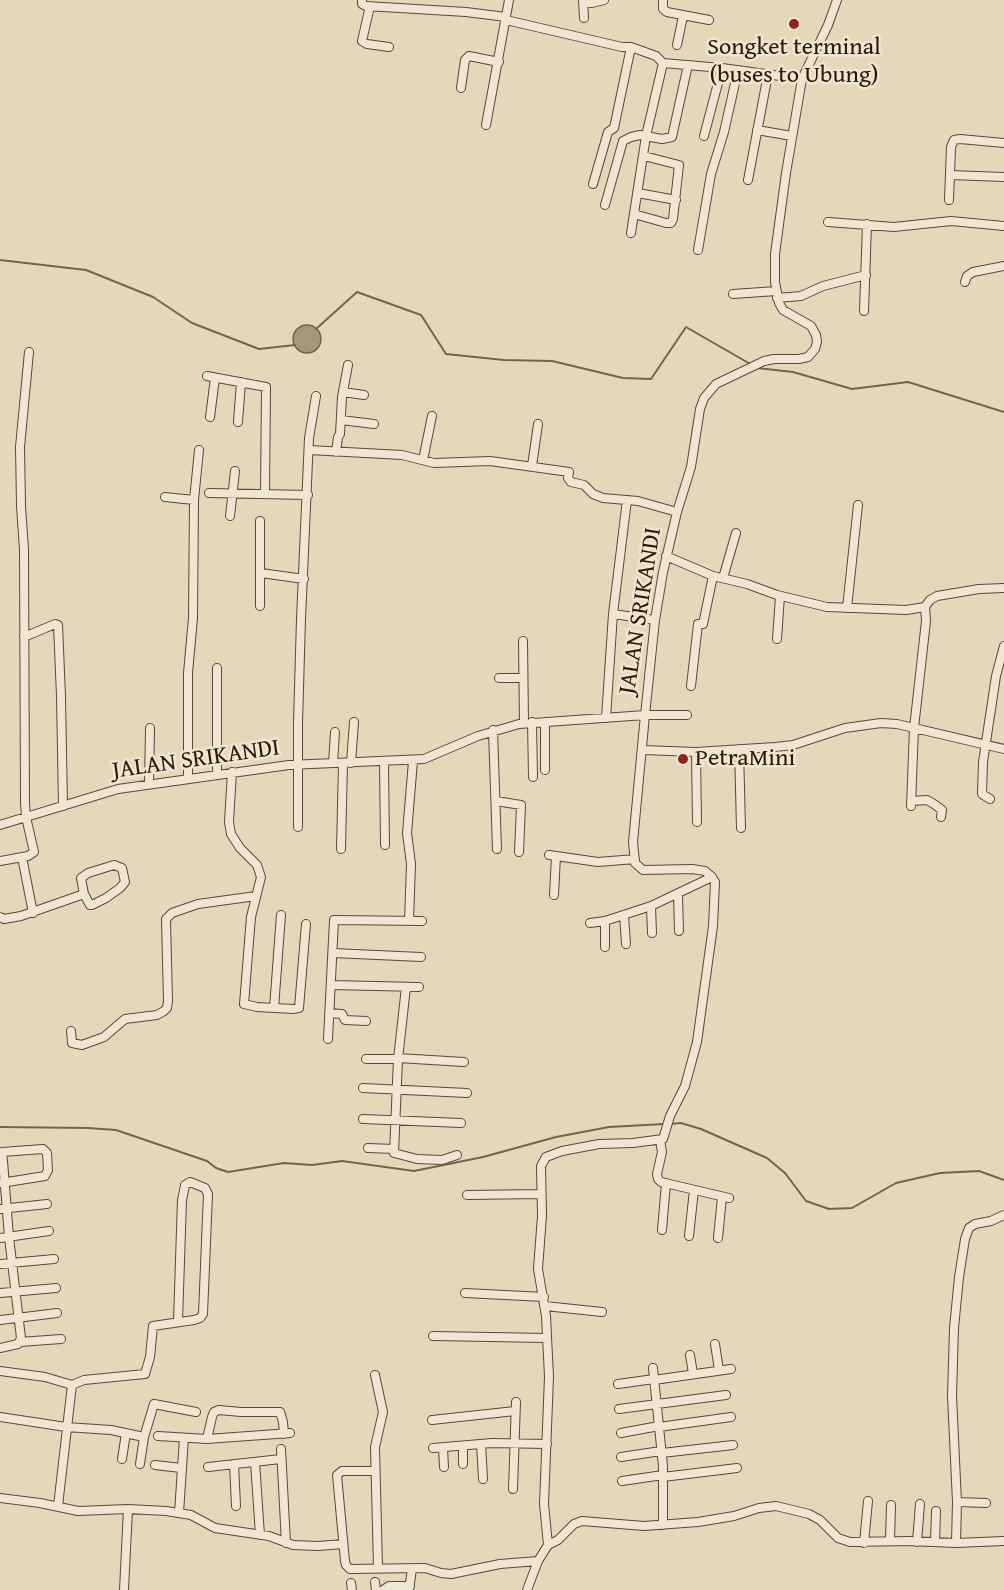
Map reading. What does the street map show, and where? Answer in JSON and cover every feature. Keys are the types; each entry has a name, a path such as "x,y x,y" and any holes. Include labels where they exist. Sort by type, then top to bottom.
{"street":[{"path":"362,0 363,5 370,6 466,12 506,19 622,47 631,47 656,56 663,63 802,79"},
{"path":"486,125 509,0"},
{"path":"584,18 583,1 604,0"},
{"path":"663,0 664,11 709,20"},
{"path":"776,294 775,268 778,233 802,79 828,25 837,0"},
{"path":"370,6 362,41 367,44 389,47"},
{"path":"677,45 683,16"},
{"path":"593,184 608,132 614,128 631,47"},
{"path":"461,88 465,60 469,56 499,62"},
{"path":"631,232 646,136 663,63"},
{"path":"605,204 621,145 631,137 646,136 666,140 672,137 688,65"},
{"path":"704,136 722,68"},
{"path":"698,250 711,174 724,132 738,70"},
{"path":"748,180 768,74"},
{"path":"757,130 792,136"},
{"path":"949,200 951,147 954,140 1004,143"},
{"path":"634,214 671,223 676,200 679,165 644,156"},
{"path":"950,175 1004,177"},
{"path":"638,193 676,200"},
{"path":"828,222 894,227 951,221 1004,226"},
{"path":"864,311 867,224"},
{"path":"965,282 967,276 973,272 1004,266"},
{"path":"733,294 801,296 822,286 866,275"},
{"name":"JALAN SRIKANDI","path":"0,825 107,792 149,784 298,765 429,758 493,730 528,723 645,716 655,620 666,556 691,466 702,404 708,392 716,384 764,361 803,358 811,354 817,342 816,334 811,326 783,310 776,294"},
{"path":"0,861 32,855 34,852 26,817 24,550 21,521 20,447 29,352"},
{"path":"336,452 348,364"},
{"path":"210,417 211,377 266,387 265,494"},
{"path":"238,422 241,382"},
{"path":"343,392 364,395"},
{"path":"298,827 298,723 309,444 316,396"},
{"path":"423,460 432,416"},
{"path":"341,420 374,424"},
{"path":"532,466 538,424"},
{"path":"309,444 336,452 402,455 443,463 490,461 569,472 568,478 571,483 584,485 593,494 609,500 644,502 677,512"},
{"path":"188,778 188,673 193,618 194,500 199,450"},
{"path":"230,516 235,471"},
{"path":"209,493 308,495"},
{"path":"165,497 194,500"},
{"path":"606,718 613,614 627,500"},
{"path":"847,608 858,505"},
{"path":"260,521 260,606"},
{"path":"723,578 736,532"},
{"path":"666,556 713,576 818,606 893,611 925,607"},
{"path":"261,573 304,579"},
{"path":"691,686 698,624 703,624 713,576"},
{"path":"941,817 942,810 927,800 911,803 914,729 926,621 925,607 937,596 979,589 1004,588"},
{"path":"777,639 780,596"},
{"path":"613,614 655,620"},
{"path":"24,638 55,624 58,625 63,806"},
{"path":"523,641 523,678 533,777"},
{"path":"990,799 981,791 985,745 996,676 1004,646"},
{"path":"217,668 217,774"},
{"path":"500,678 523,678"},
{"path":"687,715 645,716 633,842 637,865 643,870 705,871 712,877 716,888 697,1042 685,1086 670,1116 666,1132 660,1140 662,1152 658,1179 726,1198 718,1238"},
{"path":"341,849 347,763 354,722"},
{"path":"545,722 545,770"},
{"path":"643,750 696,752 793,745 845,728 867,724 897,724 1004,748"},
{"path":"149,784 150,728"},
{"path":"493,730 497,849"},
{"path":"333,763 336,732"},
{"path":"739,749 741,828"},
{"path":"696,752 697,822"},
{"path":"409,921 411,864 407,833 412,760"},
{"path":"384,762 385,845"},
{"path":"232,772 229,828 233,839 252,858 260,870 260,887 251,917 244,1005 299,1008 306,924"},
{"path":"496,801 521,805 519,852"},
{"path":"554,895 552,856 598,862 635,859"},
{"path":"22,857 33,913"},
{"path":"109,866 122,868 126,880 120,888 93,905 88,903 84,894 81,881 83,876 109,866"},
{"path":"590,923 605,921 651,906 712,877"},
{"path":"0,917 13,918 33,913 84,894"},
{"path":"678,895 679,931"},
{"path":"71,1031 72,1043 82,1045 104,1037 125,1019 162,1013 167,1008 168,1001 166,919 172,913 204,902 256,896"},
{"path":"651,906 652,933"},
{"path":"274,1008 282,915"},
{"path":"624,915 626,944"},
{"path":"328,1039 334,920 422,921"},
{"path":"605,921 605,947"},
{"path":"333,953 421,957"},
{"path":"331,985 419,987"},
{"path":"406,987 398,1059 394,1153 417,1159 442,1160 457,1155"},
{"path":"329,1013 342,1014 345,1020 366,1021"},
{"path":"366,1059 464,1062"},
{"path":"363,1088 467,1093"},
{"path":"363,1119 461,1123"},
{"path":"548,1545 544,1504 549,1383 545,1306 538,1269 541,1166 546,1157 552,1153 599,1144 660,1140"},
{"path":"368,1148 394,1149"},
{"path":"2,1183 46,1175 46,1151 40,1149 1,1153 2,1183 3,1209 13,1263 20,1342"},
{"path":"0,1371 45,1377 72,1384 84,1380 145,1374 150,1357 153,1326 194,1320 203,1314 208,1194 205,1188 190,1182 184,1185 182,1200 178,1321"},
{"path":"662,1230 666,1183"},
{"path":"688,1236 694,1190"},
{"path":"467,1196 541,1194"},
{"path":"3,1209 47,1204"},
{"path":"956,1543 957,1502 952,1396 954,1328 965,1239 971,1226 1004,1215"},
{"path":"0,1238 49,1231"},
{"path":"0,1264 54,1259"},
{"path":"0,1293 56,1288"},
{"path":"465,1293 544,1297"},
{"path":"545,1306 602,1312"},
{"path":"0,1320 57,1313"},
{"path":"433,1336 547,1338"},
{"path":"0,1348 20,1342 61,1339"},
{"path":"715,1344 719,1370"},
{"path":"690,1355 693,1374"},
{"path":"653,1368 663,1476 663,1525"},
{"path":"618,1383 730,1369"},
{"path":"375,1376 384,1412 375,1441 378,1568"},
{"path":"58,1506 72,1384"},
{"path":"619,1409 726,1395"},
{"path":"513,1489 516,1402"},
{"path":"140,1464 144,1437 154,1404 196,1412"},
{"path":"158,1436 207,1440 287,1434 280,1412 219,1410 214,1412 212,1417 207,1440"},
{"path":"432,1420 515,1411"},
{"path":"621,1433 731,1417"},
{"path":"0,1418 66,1427 111,1430 144,1437"},
{"path":"122,1459 126,1433"},
{"path":"179,1513 184,1438"},
{"path":"433,1448 514,1442 547,1444"},
{"path":"481,1444 483,1479"},
{"path":"621,1457 733,1444"},
{"path":"462,1446 463,1464"},
{"path":"443,1448 444,1467"},
{"path":"281,1449 286,1543"},
{"path":"207,1467 281,1459"},
{"path":"255,1462 260,1535"},
{"path":"234,1464 236,1506"},
{"path":"155,1465 181,1468"},
{"path":"622,1481 737,1468"},
{"path":"375,1471 338,1473 343,1544 348,1567 354,1569 430,1568 451,1574 500,1564 538,1561"},
{"path":"0,1498 78,1511 128,1509 179,1513 191,1515 215,1528 260,1535 300,1546 343,1544"},
{"path":"864,1543 868,1501"},
{"path":"957,1502 986,1503"},
{"path":"917,1542 920,1504"},
{"path":"890,1541 891,1505"},
{"path":"527,1590 538,1561 548,1545 558,1540 574,1524 582,1521 663,1525 715,1520 765,1507 782,1506 815,1517 843,1540 864,1543 1004,1541"},
{"path":"124,1590 128,1509"},
{"path":"935,1542 936,1511"},
{"path":"383,1590 389,1586 409,1588 412,1569"}],"shaded area":[{"path":"307,325 317,329 321,339 317,349 307,353 297,349 293,339 297,329"}],"waterway":[{"path":"0,260 86,270 153,297 192,323 259,349 295,345"},
{"path":"316,329 357,292 421,315 446,354 504,360 552,361 623,378 651,379 686,327 752,365"},
{"path":"757,368 793,372 852,389 908,382 1004,412"},
{"path":"670,1124 681,1123 701,1129 767,1158 785,1173 806,1201 829,1209 852,1208 896,1183 940,1173 979,1171 1004,1180"},
{"path":"0,1127 116,1130 207,1161 216,1168 228,1172 284,1163 312,1165 342,1161 414,1171 483,1157 556,1137 609,1127 664,1124"}],"place":[{"name":"Songket terminal (buses to Ubung)","path":"794,24"},
{"name":"PetraMini","path":"683,759"}]}
